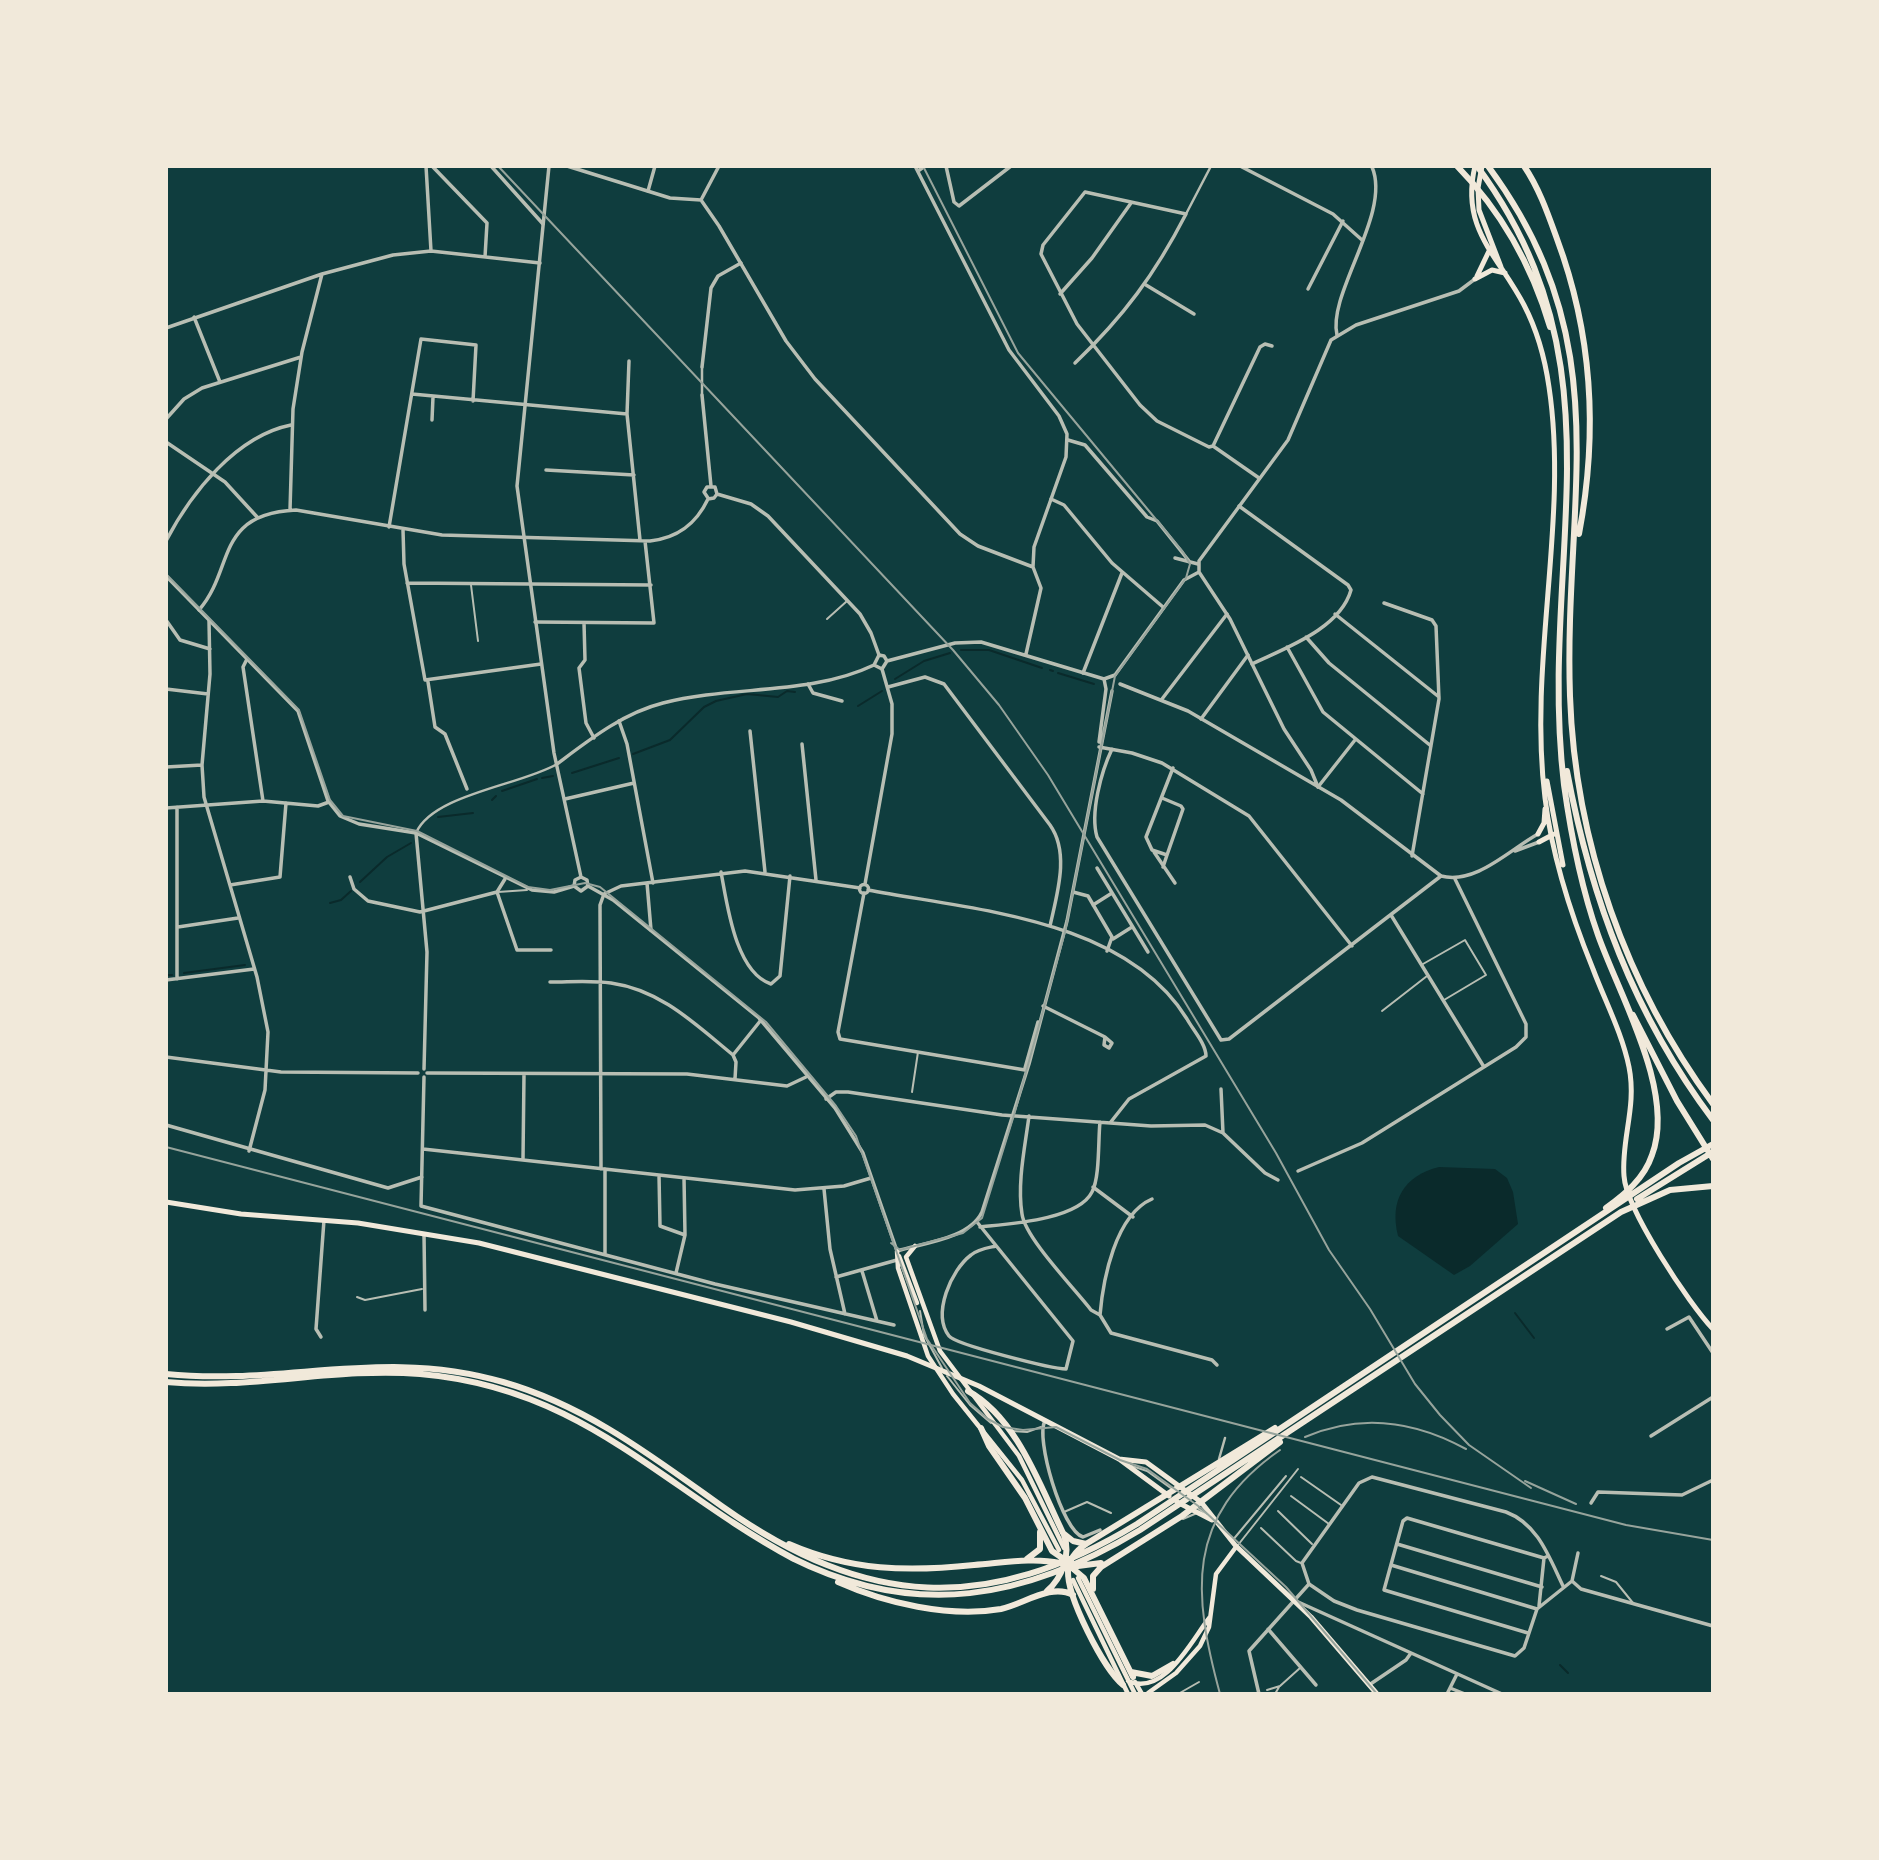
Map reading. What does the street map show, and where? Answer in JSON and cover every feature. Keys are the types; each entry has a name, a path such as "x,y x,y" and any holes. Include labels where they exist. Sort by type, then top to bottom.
{"highway":[{"path":"1457,166 1488,201 1513,238 1533,278 1562,369"},
{"path":"792,1558 852,1583 921,1595 979,1593 1077,1565 1122,1541 1556,1244 1636,1183 1650,1162 1656,1144 1657,1104 1639,1042 1592,919 1568,808 1561,738 1559,639 1569,460 1567,406 1562,369 1551,312 1539,275 1514,222 1478,166"},
{"path":"1525,167 1549,215 1569,272 1587,355 1588,437 1582,520 1575,556"},
{"path":"1490,169 1521,218 1543,263 1569,348 1578,432 1570,698 1576,766 1591,844 1612,913 1639,979 1675,1047 1713,1104"},
{"path":"1561,738 1582,846 1616,950 1656,1034 1713,1120"},
{"path":"1611,969 1659,1068 1713,1159"},
{"path":"1043,1594 1058,1581 1066,1563 1077,1550 1211,1465 1324,1404 1621,1212 1713,1144"},
{"path":"1695,1158 1713,1152"},
{"path":"1556,1244 1643,1195 1684,1187 1713,1186"},
{"path":"166,1374 236,1377 391,1365 448,1370 490,1378 544,1395 594,1419 758,1530 821,1564 890,1584 964,1587 1035,1578"},
{"path":"166,1382 229,1384 391,1373 447,1377 501,1389 547,1405 603,1433 742,1529 846,1586 939,1609 989,1611 1060,1590 1073,1595"},
{"path":"968,1391 994,1412 1014,1438 1063,1534 1073,1595 1114,1677 1130,1680 1152,1676 1173,1664"},
{"path":"1097,1602 1093,1576 1112,1559 1191,1511 1324,1404"},
{"path":"981,1427 989,1446 1018,1487 1052,1551 1084,1577 1130,1680"},
{"path":"1021,1561 1040,1549 1039,1524"},
{"path":"758,1530 824,1559 874,1569 921,1570 1021,1561 1087,1567 1112,1559"},
{"path":"1063,1534 1073,1541 1086,1544"}],"main road":[{"path":"1478,166 1478,203 1491,250 1535,330 1546,370 1552,412 1553,489 1541,686 1545,799 1544,823 1538,834"},
{"path":"1475,279 1491,250"},
{"path":"1475,279 1492,270 1505,273"},
{"path":"1544,765 1555,849 1567,888"},
{"path":"1545,799 1583,945 1618,1030 1630,1070 1632,1105 1624,1163 1626,1190 1644,1227 1713,1329"},
{"path":"1538,834 1553,833"},
{"path":"1539,842 1553,833"},
{"path":"1539,842 1555,849"},
{"path":"166,1202 231,1213 324,1220 479,1243 690,1294 922,1362 979,1385 1043,1424 1119,1459 1213,1521"},
{"path":"915,1245 906,1257 926,1319 940,1351 968,1391"},
{"path":"897,1251 937,1351 1019,1456 1061,1549 1022,1480 943,1382 928,1356 897,1260 897,1251"},
{"path":"1119,1459 1139,1460 1197,1499 1234,1544 1294,1600 1377,1694"},
{"path":"1136,1470 1139,1460"},
{"path":"1130,1680 1145,1693 1171,1677 1194,1655 1207,1633 1216,1574 1234,1544"},
{"path":"1075,1579 1135,1694"},
{"path":"1130,1680 1151,1683 1188,1650 1211,1616"},
{"path":"1128,1694 1130,1680"},
{"path":"1368,1686 1371,1694"}],"street":[{"path":"426,166 431,251"},
{"path":"432,166 486,223 485,258"},
{"path":"491,166 543,224"},
{"path":"549,166 517,481 556,764 581,877"},
{"path":"566,166 670,198 701,200"},
{"path":"648,191 655,166"},
{"path":"701,200 719,166"},
{"path":"925,166 916,168 1004,341 1022,370 1059,416 1068,439 1066,457 1034,547 1033,567 1040,578 1041,590 1026,654"},
{"path":"946,166 957,206 1011,166"},
{"path":"1075,363 1146,285 1211,166"},
{"path":"1240,166 1343,221 1362,240"},
{"path":"1337,335 1336,324 1349,278 1362,251 1362,240 1366,235 1375,188 1372,167"},
{"path":"1186,214 1084,192 1041,248 1060,293 1093,346 1150,415 1201,443 1213,446 1259,478"},
{"path":"701,200 786,341 815,380 949,523 978,546 1033,567"},
{"path":"1060,293 1092,258 1131,203"},
{"path":"1308,289 1343,221"},
{"path":"166,328 322,274 380,257 431,251 540,263"},
{"path":"710,486 702,367 711,288 720,275 740,263"},
{"path":"290,510 291,425 301,357 322,274"},
{"path":"1318,787 1227,614 1199,572 1198,564 1293,431 1328,346 1337,335 1387,313 1453,293 1475,279"},
{"path":"1146,285 1194,314"},
{"path":"194,317 219,382"},
{"path":"389,527 422,338 473,343 477,349 473,401"},
{"path":"1213,446 1261,347 1265,344 1272,346"},
{"path":"166,419 189,396 219,382 301,357"},
{"path":"535,622 655,622 627,414 629,361"},
{"path":"412,394 627,414"},
{"path":"432,420 433,397"},
{"path":"166,541 186,508 214,474 255,439 291,425"},
{"path":"1068,439 1085,445 1147,517 1157,521 1189,562"},
{"path":"166,442 214,474 239,495 258,519"},
{"path":"546,470 634,475"},
{"path":"710,486 716,489 717,494"},
{"path":"708,499 704,492 710,486"},
{"path":"708,499 717,494"},
{"path":"717,494 750,504 765,513 848,600 868,626 879,655 887,661"},
{"path":"199,610 207,600 228,547 241,531 258,519 290,510 453,536 643,540 664,539 683,530 698,516 708,499"},
{"path":"1051,499 1065,506 1122,573 1163,607"},
{"path":"1239,506 1348,585 1350,595 1335,614 1306,637 1252,664"},
{"path":"403,529 407,583 435,727 445,734 469,796"},
{"path":"1175,558 1198,564"},
{"path":"1115,675 1184,580 1199,572"},
{"path":"1083,673 1122,573"},
{"path":"166,576 299,714 329,802 337,813 351,821 416,833 530,889 550,892 574,886"},
{"path":"407,583 651,585"},
{"path":"1384,603 1435,623 1439,697 1412,856"},
{"path":"1162,699 1227,614"},
{"path":"1335,614 1439,697"},
{"path":"166,620 180,640 210,649"},
{"path":"209,621 208,694 202,765 206,805 254,969 266,1020 267,1071 249,1151"},
{"path":"584,624 585,660 579,668 586,723 594,738"},
{"path":"1306,637 1329,663 1431,746"},
{"path":"882,669 887,661 968,642 990,643 1104,679"},
{"path":"1287,647 1320,708 1354,740 1423,794"},
{"path":"874,665 879,655"},
{"path":"1201,719 1248,655"},
{"path":"247,659 243,667 263,801"},
{"path":"426,681 541,664"},
{"path":"894,1325 676,1274 421,1206 425,1073 425,910 416,833 427,817 469,796 556,764 619,721 666,702 808,684 874,665 882,669 888,687 893,714 892,734 862,886 864,893 839,1038 1025,1070"},
{"path":"1104,679 1115,675"},
{"path":"1115,675 1120,684 1162,699 1201,719 1356,810 1441,876 1455,879 1470,876 1538,834"},
{"path":"888,687 925,677 944,684 1051,825 1058,840 1061,859 1050,926"},
{"path":"1099,746 1098,736 1106,690 1104,679"},
{"path":"808,684 813,693 842,701"},
{"path":"588,886 604,894 651,930 761,1020 854,1136 897,1251 964,1230 976,1222 986,1203 1013,1115 1073,892 1099,746 1112,691 1120,684"},
{"path":"166,689 208,694"},
{"path":"1106,690 1112,691"},
{"path":"619,721 634,783 650,883 651,930"},
{"path":"750,731 765,872"},
{"path":"1318,787 1354,740"},
{"path":"802,744 817,880"},
{"path":"1099,746 1139,755 1173,768 1253,820 1352,946"},
{"path":"1112,749 1102,776 1095,823 1096,835 1220,1040 1229,1040 1441,876"},
{"path":"166,767 202,765"},
{"path":"1173,768 1146,837 1175,883"},
{"path":"565,799 634,783"},
{"path":"1162,798 1183,808 1163,867"},
{"path":"166,808 263,801 318,806 329,802"},
{"path":"230,885 281,876 286,803"},
{"path":"177,807 177,979"},
{"path":"1504,855 1539,842"},
{"path":"1153,850 1167,855"},
{"path":"1097,868 1148,952"},
{"path":"722,872 740,948 754,971 770,984 776,983 780,976 790,876"},
{"path":"605,1255 598,1074 600,905 604,894 621,886 722,872 765,872 862,886 869,890 1050,926 1107,950 1142,971 1166,991 1181,1010 1206,1056 1129,1099 1110,1123"},
{"path":"350,877 354,890 368,901 425,910 496,892 505,878"},
{"path":"574,886 575,881 581,877"},
{"path":"581,877 587,880 588,886"},
{"path":"1298,1171 1368,1140 1524,1040 1526,1024 1455,879"},
{"path":"574,886 580,891 588,886"},
{"path":"864,893 869,890"},
{"path":"496,892 517,950 551,950"},
{"path":"1073,892 1087,895 1113,939"},
{"path":"1093,905 1113,893"},
{"path":"1391,915 1484,1067"},
{"path":"178,927 239,917"},
{"path":"1107,950 1113,939 1133,926"},
{"path":"166,980 254,969"},
{"path":"550,982 598,982 630,987 665,1001 733,1055 736,1062 735,1079"},
{"path":"1043,1006 1105,1037"},
{"path":"733,1055 761,1020"},
{"path":"166,1057 267,1071 687,1074 786,1086 806,1077"},
{"path":"523,1160 524,1074"},
{"path":"1221,1089 1223,1133"},
{"path":"826,1098 836,1092 848,1091 1013,1115 1110,1123 1199,1124 1223,1133 1265,1173 1278,1180"},
{"path":"1029,1116 1021,1214 1027,1231 1086,1303 1100,1314"},
{"path":"981,1227 1024,1222 1068,1210 1089,1196 1093,1187 1100,1122"},
{"path":"166,1125 249,1151 390,1188 422,1177"},
{"path":"422,1149 795,1190 824,1189 871,1178"},
{"path":"659,1175 659,1225 685,1234"},
{"path":"676,1274 685,1234 684,1178"},
{"path":"1093,1187 1133,1217"},
{"path":"824,1189 828,1239 845,1314"},
{"path":"1152,1199 1133,1217 1108,1259 1100,1314 1103,1325 1113,1334 1212,1360 1217,1365"},
{"path":"321,1337 316,1329 324,1220"},
{"path":"976,1222 981,1227 1073,1340 1066,1368 1054,1369 1025,1359 1009,1357 956,1342 948,1336 941,1314 952,1280 969,1256 996,1246"},
{"path":"424,1234 425,1310"},
{"path":"836,1277 897,1260"},
{"path":"862,1271 877,1321"},
{"path":"1667,1329 1689,1317 1713,1353"},
{"path":"1651,1436 1709,1399"},
{"path":"1043,1424 1050,1471 1063,1513 1077,1535 1086,1536 1100,1530"},
{"path":"1197,1499 1217,1466 1225,1438"},
{"path":"1546,1557 1538,1608 1524,1648 1517,1656 1357,1610 1327,1597 1310,1584 1303,1573 1302,1563 1361,1481 1375,1477 1513,1515 1533,1530 1563,1586"},
{"path":"1591,1503 1594,1494 1599,1492 1681,1495 1713,1480"},
{"path":"1528,1633 1384,1590 1403,1521 1408,1518 1546,1557"},
{"path":"1397,1544 1542,1587"},
{"path":"1538,1608 1572,1581 1578,1553"},
{"path":"1391,1566 1538,1608"},
{"path":"1572,1581 1578,1588 1713,1626"},
{"path":"1262,1692 1249,1653 1310,1584"},
{"path":"1294,1600 1502,1694"},
{"path":"1268,1629 1316,1685"},
{"path":"1368,1686 1406,1660 1411,1653"},
{"path":"1447,1694 1457,1674"},
{"path":"1450,1688 1465,1694"}],"lane":[{"path":"471,584 478,641"},
{"path":"827,619 848,600"},
{"path":"496,892 530,889"},
{"path":"1422,965 1465,940 1486,975 1444,1000"},
{"path":"1381,1012 1428,975"},
{"path":"912,1092 918,1052"},
{"path":"357,1297 365,1300 423,1289"},
{"path":"920,1311 924,1335 933,1354 977,1412 997,1426 1018,1432 1043,1424"},
{"path":"1234,1544 1298,1469"},
{"path":"1234,1544 1286,1476"},
{"path":"1301,1477 1341,1506"},
{"path":"1291,1496 1329,1524"},
{"path":"1063,1513 1090,1502 1111,1513"},
{"path":"1162,1523 1191,1517 1198,1511"},
{"path":"1278,1511 1313,1545"},
{"path":"1261,1528 1296,1561 1302,1563"},
{"path":"1601,1576 1616,1582 1633,1604"},
{"path":"1275,1694 1280,1686 1301,1668"},
{"path":"1178,1694 1199,1682"},
{"path":"1262,1692 1280,1686"}],"water":[{"path":"1439,1167 1495,1169 1507,1178 1513,1192 1518,1224 1470,1266 1454,1275 1398,1236 1396,1223 1398,1201 1408,1183"}],"waterway":[{"path":"961,650 989,650 1042,668"},
{"path":"895,679 924,661 950,653"},
{"path":"1058,673 1094,684"},
{"path":"633,754 670,740 704,707 716,701 747,694 778,697 787,691 795,692"},
{"path":"858,706 882,691"},
{"path":"572,773 619,758"},
{"path":"542,778 553,776"},
{"path":"502,791 537,779"},
{"path":"492,800 496,796"},
{"path":"438,817 473,813"},
{"path":"360,882 387,857 411,843"},
{"path":"330,903 341,900 351,891"},
{"path":"184,973 245,965"},
{"path":"166,975 172,975"},
{"path":"1515,1313 1534,1338"},
{"path":"1560,1665 1568,1673"}],"tram line":[{"path":"891,1243 900,1250 963,1233 982,1218 1065,932 1115,676 1186,578 1190,564 1183,552 1018,353 923,166"},
{"path":"166,574 299,710 330,800 343,816 417,831 528,887 550,890 585,883 600,887 766,1022 836,1106 856,1136 927,1339 970,1403 988,1419 1003,1427 1023,1430 1056,1427 1120,1460 1147,1469 1201,1508 1286,1587 1377,1694"}],"railway":[{"path":"498,166 953,650 999,705 1048,775 1276,1153 1329,1250 1370,1309 1415,1384 1469,1445 1531,1488"},
{"path":"166,1147 1626,1525 1713,1540"},
{"path":"1305,1437 1346,1425 1387,1424 1427,1432 1466,1449"},
{"path":"1220,1694 1204,1623 1204,1560 1212,1530 1226,1502 1249,1476 1280,1450"},
{"path":"1525,1481 1576,1504"}]}
